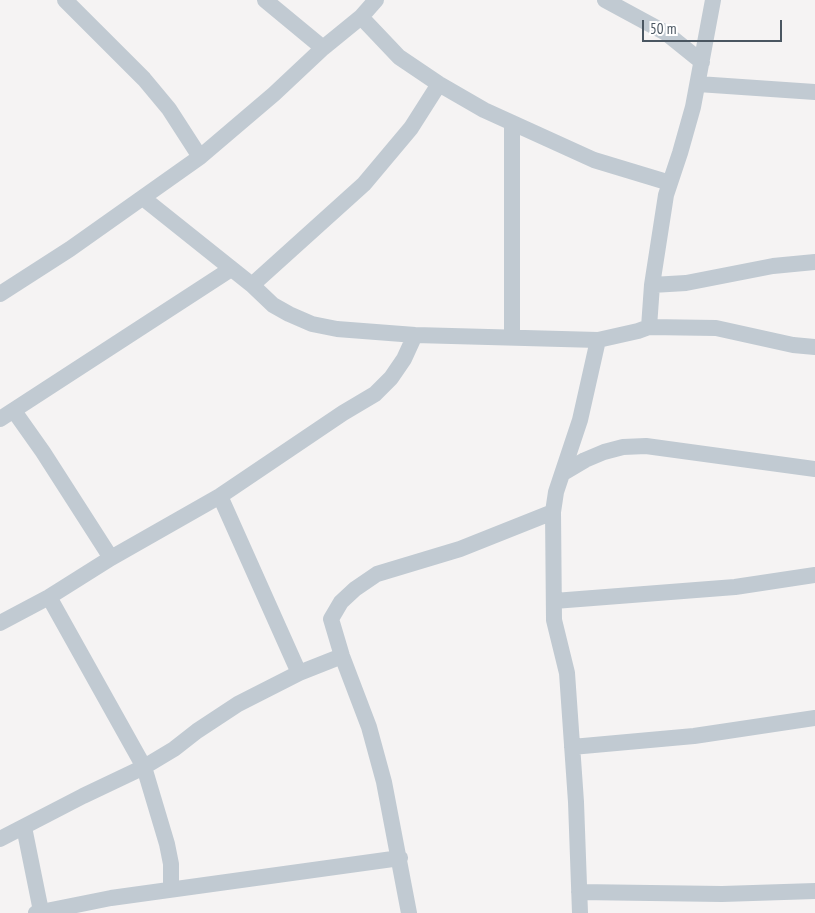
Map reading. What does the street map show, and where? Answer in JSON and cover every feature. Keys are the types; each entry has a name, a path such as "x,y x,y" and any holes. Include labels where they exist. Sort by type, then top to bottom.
{"street":[{"path":"66,0 144,79 169,109 200,157"},
{"path":"264,0 323,48"},
{"path":"0,294 70,249 200,157 274,94 323,48 361,17 376,0"},
{"path":"605,0 666,33 702,62"},
{"path":"649,326 652,285 666,195 680,153 698,84 713,0"},
{"path":"361,17 399,57 439,84 484,110 594,160 670,182"},
{"path":"252,285 364,184 411,128 439,84"},
{"path":"698,84 815,92"},
{"path":"512,123 512,337"},
{"path":"142,198 252,285 273,305 312,324 338,329 415,335 598,340 649,326 716,328 793,345 815,347"},
{"path":"652,285 686,282 773,266 815,262"},
{"path":"111,558 42,452 7,415 231,269"},
{"path":"0,623 49,597 111,558 220,496 343,413 375,394 391,378 404,359 415,335"},
{"path":"580,913 576,802 567,673 554,620 552,512 556,492 580,420 598,340"},
{"path":"563,473 585,460 604,452 623,447 646,446 815,469"},
{"path":"220,496 299,673"},
{"path":"409,913 384,782 369,727 342,656 331,618 341,602 355,589 377,574 460,549 552,512"},
{"path":"554,601 735,587 815,575"},
{"path":"49,597 144,767 171,864 171,889"},
{"path":"0,839 144,767 174,749 238,704 299,673 342,656"},
{"path":"572,747 694,736 815,718"},
{"path":"24,828 38,912 171,889 400,858"},
{"path":"578,892 722,894 815,891"}]}
